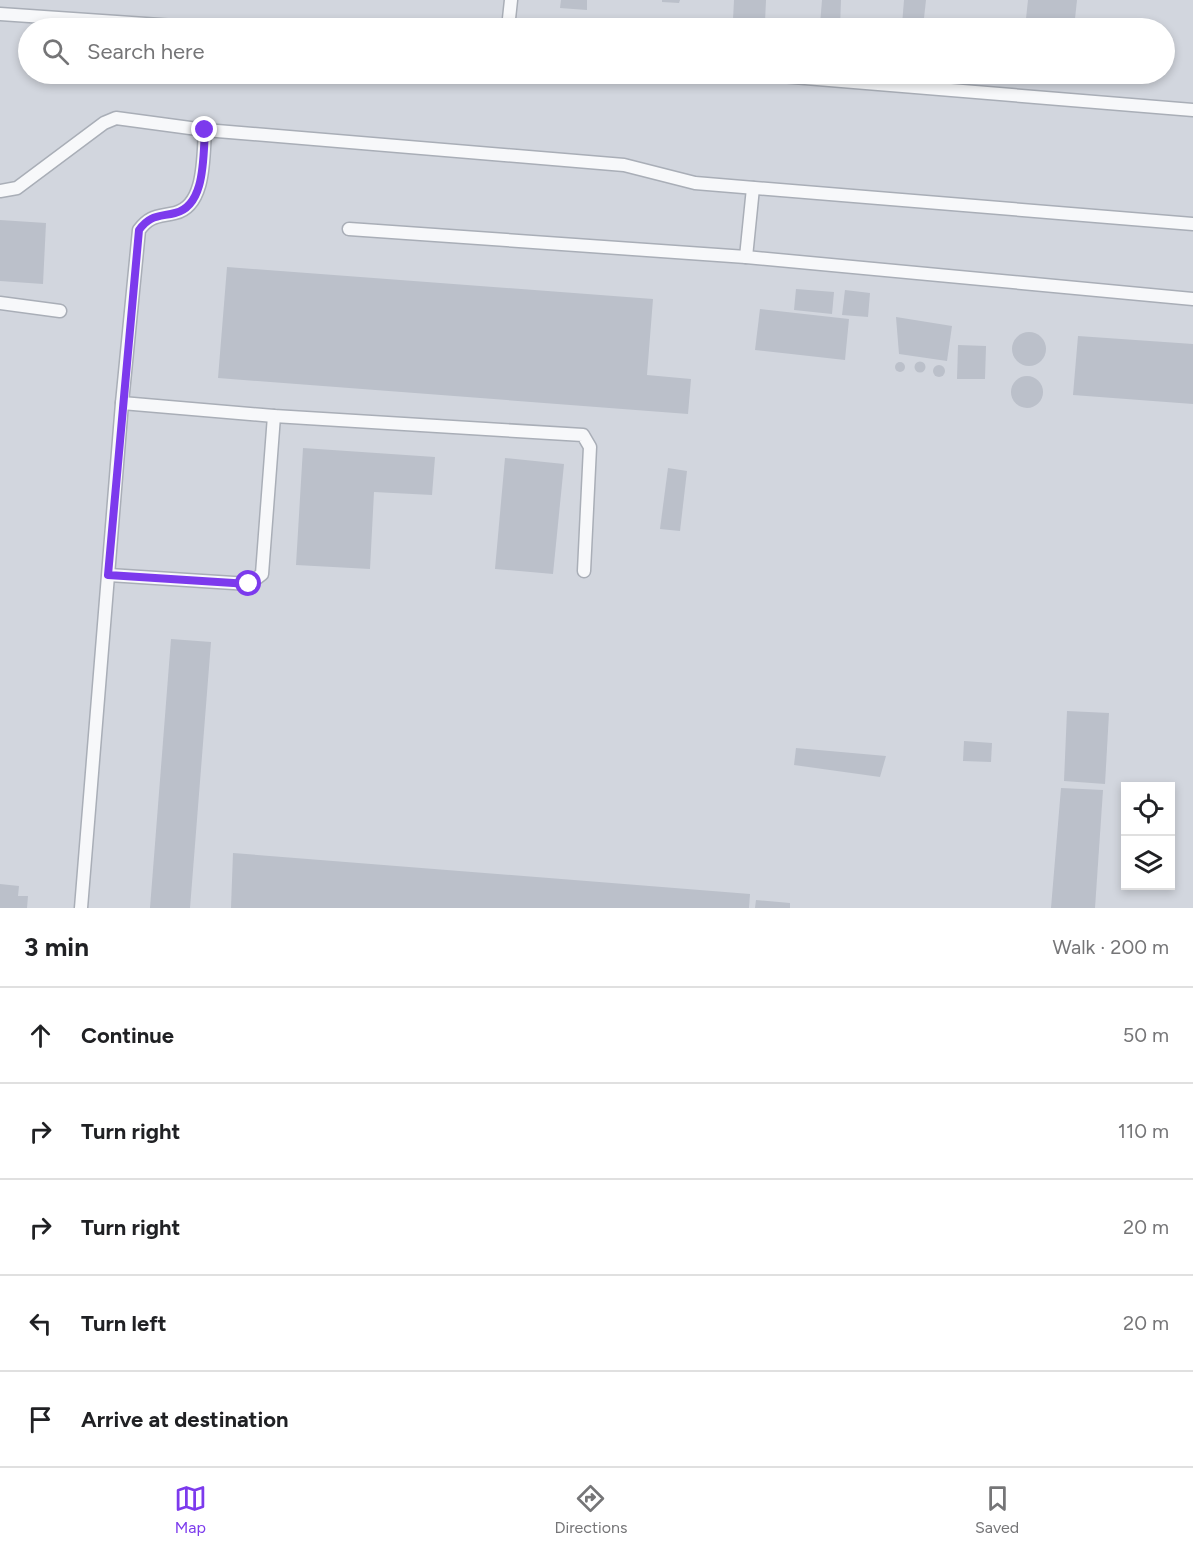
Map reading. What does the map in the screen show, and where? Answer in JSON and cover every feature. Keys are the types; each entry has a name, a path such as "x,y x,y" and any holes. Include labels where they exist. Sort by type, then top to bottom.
{"lane":[{"path":"509,18 510,0"},
{"path":"0,14 58,18"},
{"path":"877,84 1193,110"},
{"path":"0,192 17,188 104,123 116,118 205,130 624,165 695,183 1193,224"},
{"path":"81,908 122,403 139,230 147,219 184,211 195,198 201,181 205,130"},
{"path":"746,257 753,188"},
{"path":"349,228 746,257 1193,299"},
{"path":"0,303 60,311"},
{"path":"122,403 274,416 583,435 590,447 584,571"},
{"path":"108,575 249,584 262,574 274,416"}],"shaded area":[{"path":"0,0 1193,0 1193,908 0,908"}],"building":[{"path":"561,0 587,0 587,10 560,8"},
{"path":"662,0 680,0 679,3 662,2"},
{"path":"734,0 766,0 765,18 733,18"},
{"path":"822,0 841,0 840,18 821,18"},
{"path":"904,0 926,0 924,18 903,18"},
{"path":"1028,0 1077,0 1075,18 1026,18"},
{"path":"0,220 46,223 43,284 0,281"},
{"path":"227,267 653,299 647,375 691,379 688,414 218,378"},
{"path":"796,289 834,292 832,314 794,310"},
{"path":"845,290 870,293 868,317 842,315"},
{"path":"760,309 849,319 845,360 755,350"},
{"path":"896,317 952,326 947,361 899,354"},
{"path":"1029,332 1041,337 1046,349 1041,361 1029,366 1017,361 1012,349 1017,337"},
{"path":"1078,336 1193,344 1193,404 1073,395"},
{"path":"958,345 986,346 985,379 957,379"},
{"path":"920,361 926,367 920,373 914,367"},
{"path":"900,362 904,363 904,371 900,372 896,371 895,367 896,363"},
{"path":"941,365 945,371 941,377 937,377 933,369"},
{"path":"1027,376 1038,381 1043,392 1038,403 1027,408 1016,403 1011,392 1016,381"},
{"path":"303,448 435,457 432,495 374,492 370,569 296,565"},
{"path":"505,458 564,464 553,574 495,569"},
{"path":"668,468 687,471 680,531 660,529"},
{"path":"171,639 211,642 190,908 150,908"},
{"path":"1067,711 1109,713 1105,784 1064,781"},
{"path":"964,741 992,743 991,762 963,761"},
{"path":"796,748 886,756 880,777 794,765"},
{"path":"1061,788 1103,790 1095,908 1051,908"},
{"path":"233,853 750,894 749,908 231,908"},
{"path":"0,884 19,886 18,896 28,896 27,908 0,908"},
{"path":"756,900 790,903 790,908 755,908"}],"route":[{"path":"205,130 201,181 195,198 184,211 147,219 139,230 108,575 249,584"}]}
